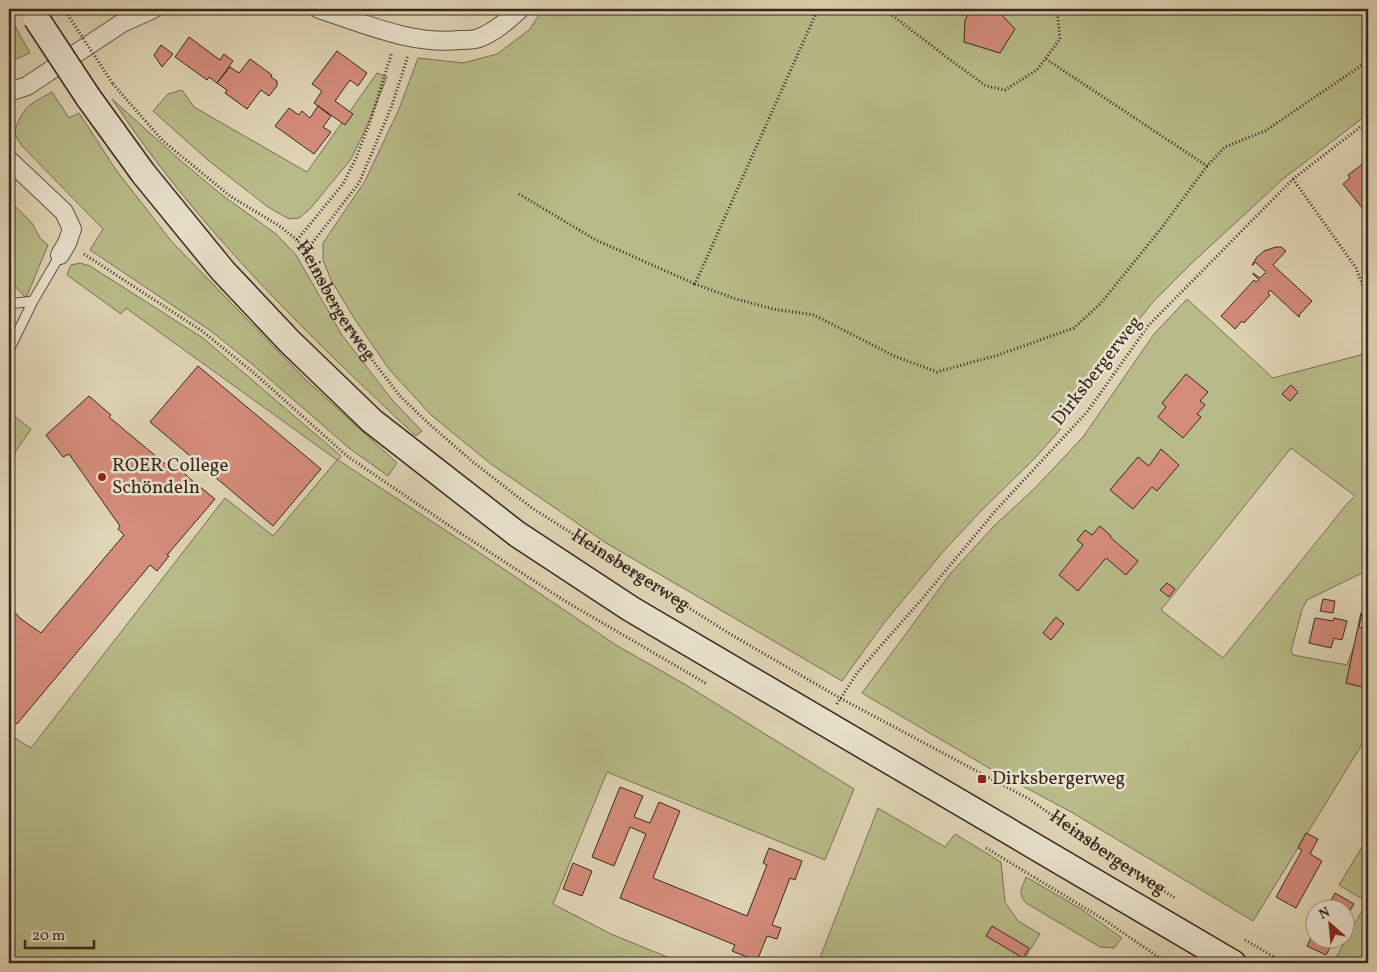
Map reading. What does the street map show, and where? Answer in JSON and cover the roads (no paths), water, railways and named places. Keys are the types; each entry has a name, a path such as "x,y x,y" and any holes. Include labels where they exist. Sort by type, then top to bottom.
{"main road":[{"name":"Heinsbergerweg","path":"34,13 88,97 143,173 223,271 290,342 372,421 517,534 631,609 1233,963"}],"street":[{"path":"9,92 27,86 122,23 153,9"},
{"path":"319,9 406,36 451,41 478,39 504,23 520,9"},
{"path":"9,160 64,212 72,229 60,255"}],"lane":[{"path":"9,350 33,301 60,255"},
{"path":"9,304 33,301"}],"place":[{"name":"ROER College Schöndeln","path":"102,477"},
{"name":"Dirksbergerweg","path":"982,779"}]}
